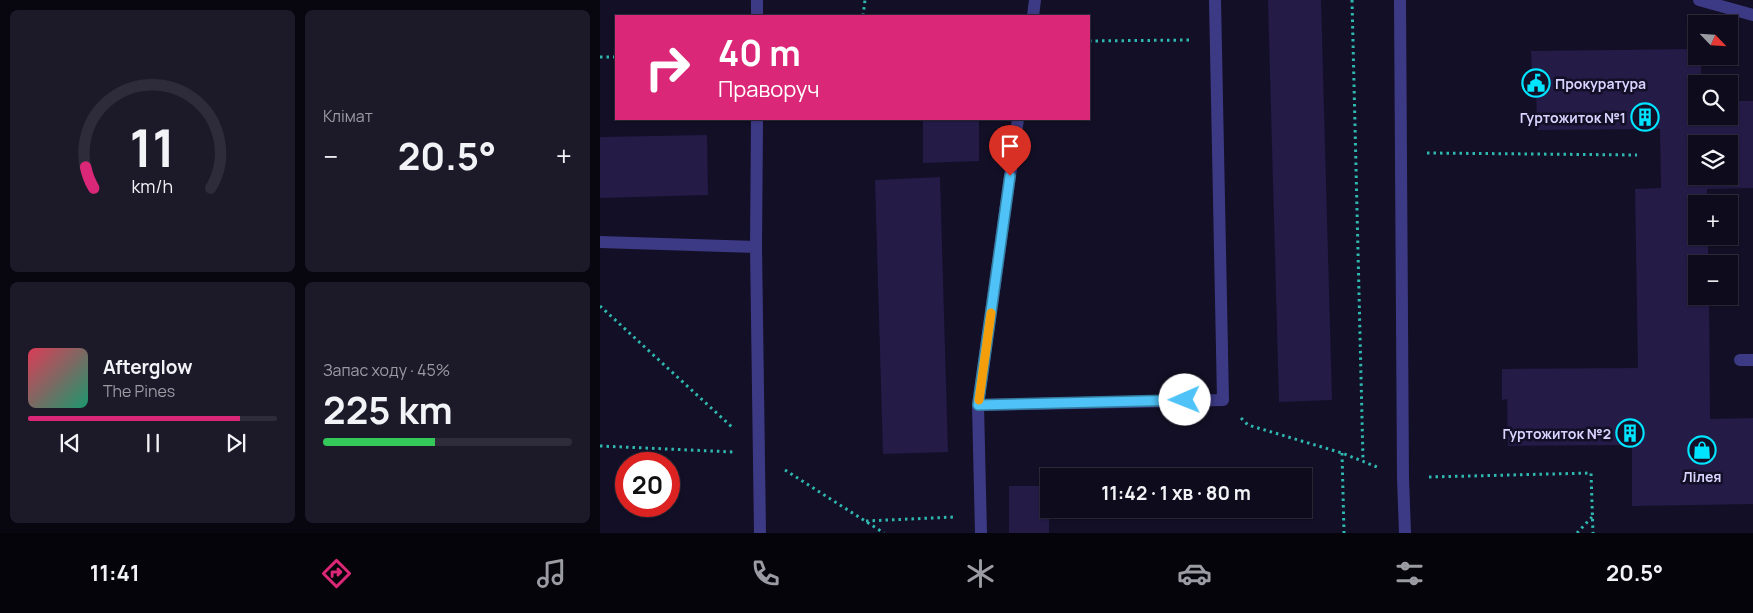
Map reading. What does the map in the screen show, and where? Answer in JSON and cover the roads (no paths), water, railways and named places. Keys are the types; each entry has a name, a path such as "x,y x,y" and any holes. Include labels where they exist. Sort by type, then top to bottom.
{"lane":[{"path":"757,0 757,15"},
{"path":"1033,15 1035,0"},
{"path":"978,405 1223,400 1215,0"},
{"path":"1400,0 1405,533"},
{"path":"1699,0 1753,15"},
{"path":"757,120 756,247 760,533"},
{"path":"981,533 978,405 1018,120"},
{"path":"600,242 756,247"}],"place":[{"name":"Прокуратура","path":"1536,83"},
{"name":"Гуртожиток №1","path":"1645,117"},
{"name":"Гуртожиток №2","path":"1630,433"},
{"name":"Лілея","path":"1702,450"}]}
